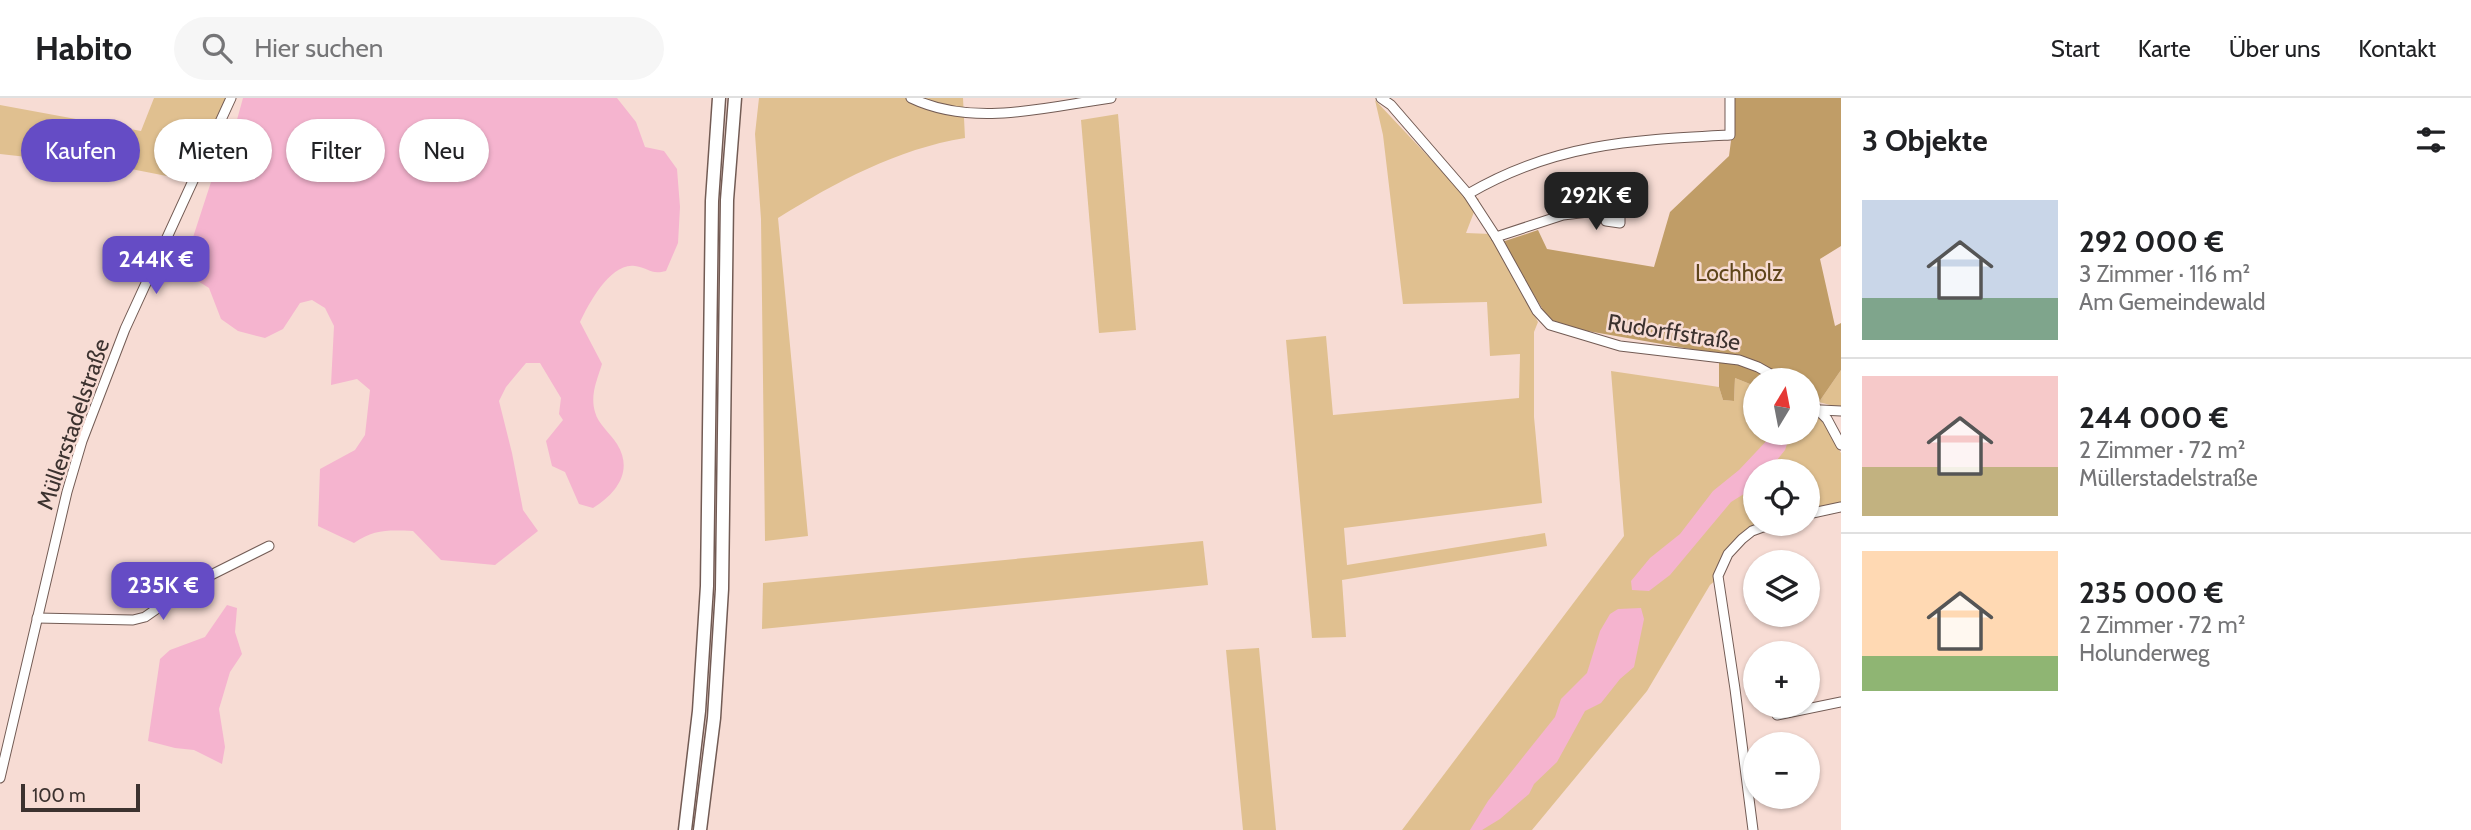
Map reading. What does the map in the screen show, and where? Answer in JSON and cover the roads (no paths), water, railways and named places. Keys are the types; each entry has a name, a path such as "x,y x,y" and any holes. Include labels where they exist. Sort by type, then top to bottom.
{"highway":[{"path":"685,830 699,711 707,586 712,201 719,98"},
{"path":"700,830 714,718 722,589 727,200 735,98"}],"street":[{"name":"Müllerstadelstraße","path":"0,778 66,492 82,441 125,329 231,98"},
{"path":"911,98 958,112 1010,114 1111,98"},
{"name":"Rudorffstraße","path":"1381,98 1391,105 1468,194 1496,237 1536,311 1550,325 1620,346 1738,360 1760,368"},
{"path":"1468,194 1518,167 1576,149 1628,141 1730,135 1730,98"},
{"path":"1496,237 1563,215 1605,210"},
{"path":"1821,411 1841,411"},
{"path":"1821,411 1841,445"},
{"path":"1820,511 1841,507"},
{"path":"1746,536 1722,562 1718,586 1735,689 1753,830"},
{"path":"37,618 133,620 145,617 191,585 269,546"},
{"path":"1820,706 1841,702"}],"park label":[{"name":"Lochholz","path":"1739,273"}]}
